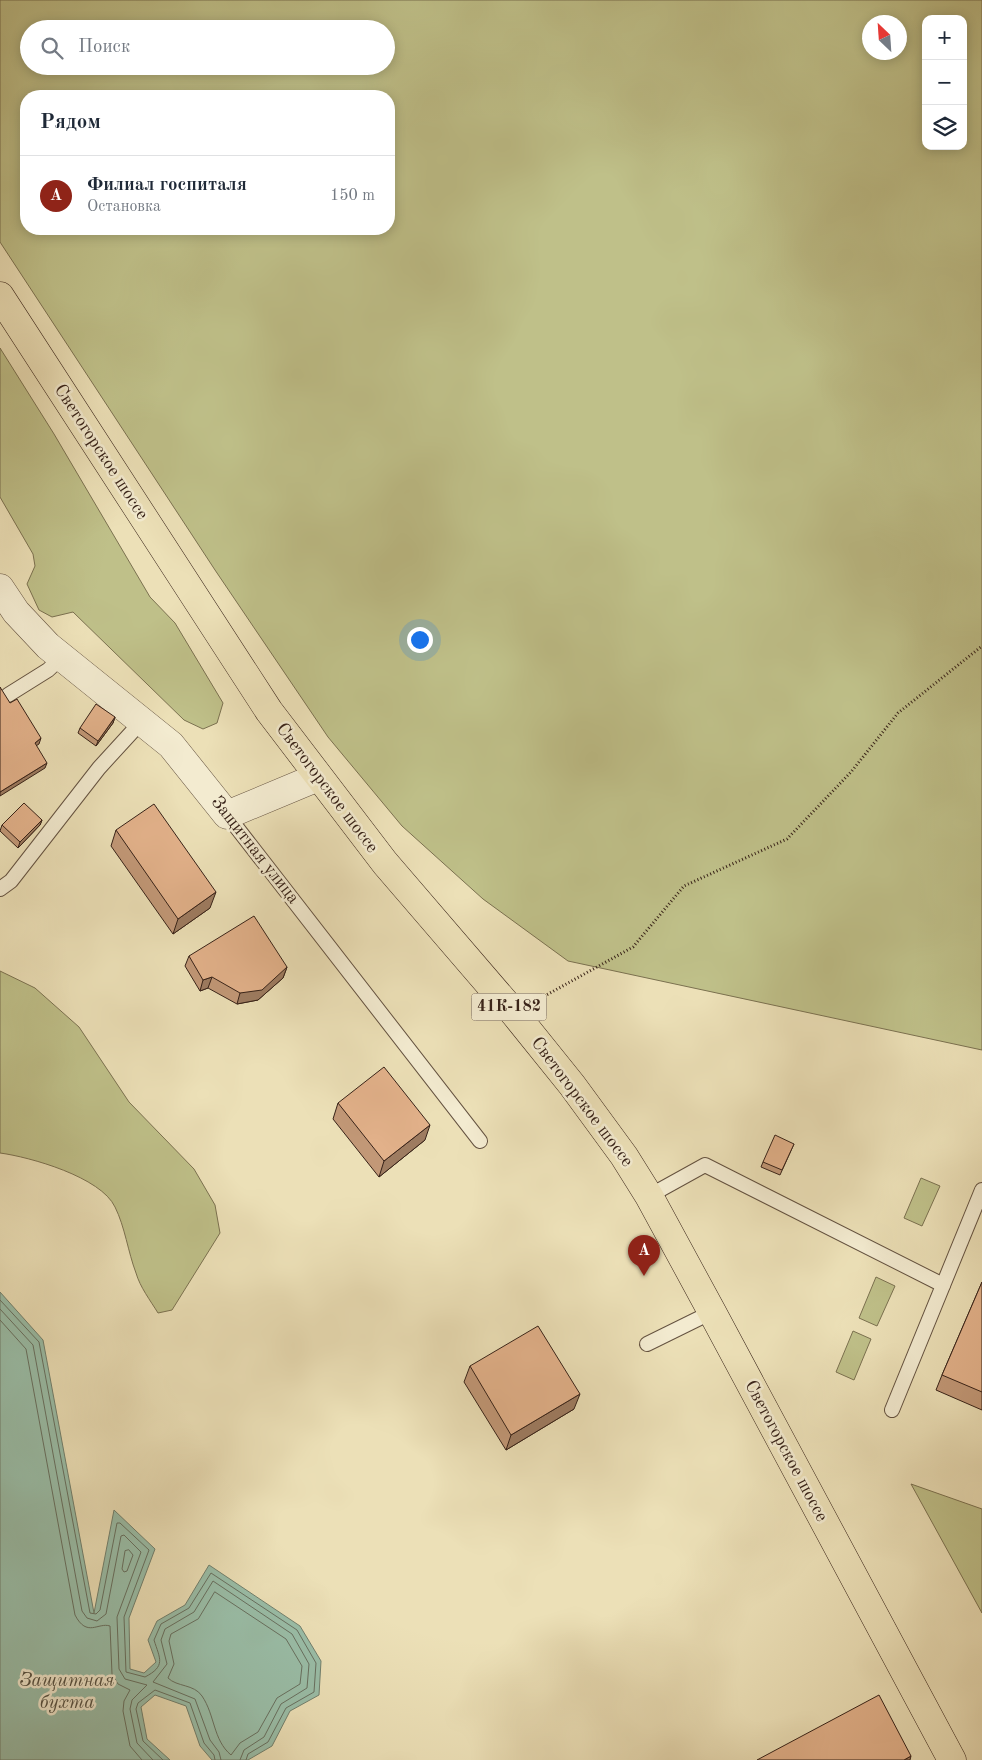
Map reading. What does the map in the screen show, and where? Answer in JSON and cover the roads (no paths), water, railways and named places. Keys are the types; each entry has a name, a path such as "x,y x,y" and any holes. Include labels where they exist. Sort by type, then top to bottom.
{"main road":[{"name":"Светогорское шоссе","path":"0,296 269,710 385,863 514,1013 572,1085 624,1156 649,1196 712,1312 952,1760"}],"street":[{"name":"Защитная улица","path":"0,588 16,612 48,646 171,745 228,814"},
{"path":"228,814 318,777"}],"lane":[{"path":"8,695 48,670 62,657"},
{"path":"0,889 11,881 99,768 142,721"},
{"name":"Защитная улица","path":"228,814 480,1141"},
{"path":"649,1196 705,1165 943,1285"},
{"path":"892,1410 982,1190"},
{"path":"647,1344 712,1312"}],"water":[{"name":"Защитная бухта","path":"0,1292 43,1340 94,1613 114,1510 155,1549 129,1618 130,1669 144,1673 156,1662 148,1640 157,1621 185,1605 209,1565 300,1626 321,1661 319,1695 290,1711 272,1746 248,1760 212,1760 200,1746 186,1706 155,1695 141,1707 147,1739 170,1760 0,1760"}],"place":[{"name":"Филиал госпиталя","path":"644,1276"}]}
